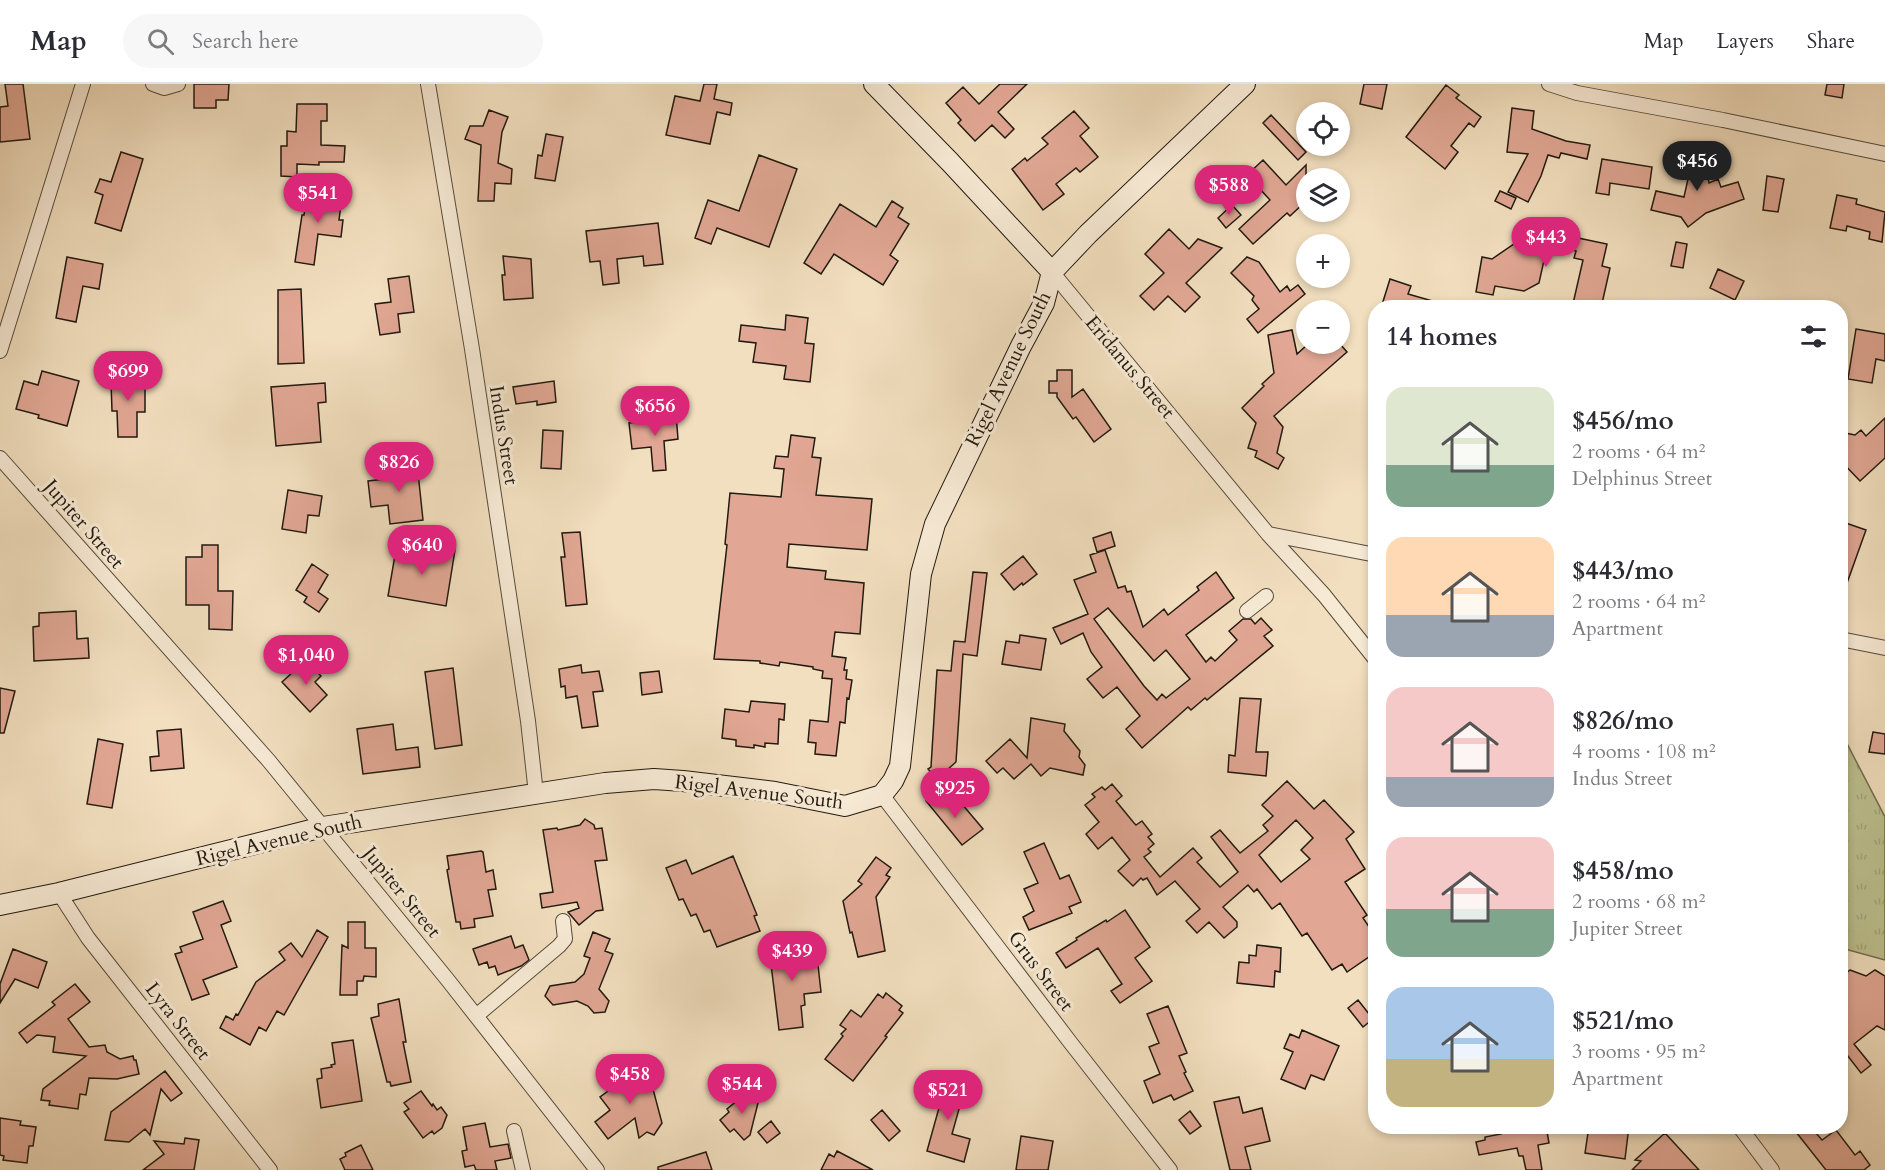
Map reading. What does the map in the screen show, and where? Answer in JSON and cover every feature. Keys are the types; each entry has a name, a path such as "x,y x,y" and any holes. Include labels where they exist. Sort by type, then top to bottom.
{"main road":[{"name":"Eridanus Street","path":"874,84 1052,272"},
{"name":"Rigel Avenue South","path":"0,905 323,827 605,783 654,779 683,781 775,792 845,806 882,795 893,781 900,766 921,573 935,524 1044,303 1052,272 1088,234 1245,84"}],"street":[{"path":"0,351 83,84"},
{"path":"153,84 164,88 178,84"},
{"name":"Indus Street","path":"428,84 472,349 528,721 536,794"},
{"path":"1549,84 1588,95 1885,154"},
{"name":"Eridanus Street","path":"1052,272 1268,534 1324,595 1368,650"},
{"name":"Jupiter Street","path":"0,458 269,761 476,1016 597,1170"},
{"path":"1268,534 1368,553"},
{"path":"1247,611 1266,597"},
{"path":"1848,641 1885,648"},
{"name":"Grus Street","path":"882,795 1170,1170"},
{"name":"Lyra Street","path":"59,892 88,938 270,1170"},
{"path":"476,1016 559,946 565,939 563,921"},
{"path":"514,1131 524,1170"},
{"path":"1745,1134 1773,1170"}],"green space":[{"path":"1848,746 1885,817 1885,960 1848,950"}],"building":[{"path":"5,84 23,84 30,139 0,142 0,107 8,106"},
{"path":"194,84 229,84 228,100 216,100 216,108 194,108"},
{"path":"704,84 717,84 714,99 732,103 730,115 717,112 710,144 666,135 675,96 700,101"},
{"path":"1000,84 1027,84 998,112 1014,129 1005,138 992,125 975,141 958,123 961,120 946,103 963,87 979,104"},
{"path":"1364,84 1387,84 1382,109 1360,104"},
{"path":"1827,84 1844,84 1842,98 1825,95"},
{"path":"1446,85 1459,95 1456,98 1481,117 1474,127 1469,123 1451,146 1458,152 1445,169 1406,137"},
{"path":"297,104 327,104 327,121 321,121 321,145 345,146 344,162 319,162 319,165 297,164 297,177 281,176 281,146 287,146 287,131 296,132"},
{"path":"1512,108 1534,111 1532,129 1566,141 1590,145 1587,159 1561,153 1559,158 1548,155 1528,202 1508,192 1528,154 1507,152"},
{"path":"489,110 508,117 502,132 498,163 512,169 511,184 495,183 494,201 478,201 481,145 465,139 470,126 483,126"},
{"path":"1074,111 1089,128 1080,136 1098,157 1080,172 1076,168 1056,184 1064,194 1043,210 1012,169 1025,158 1027,161 1048,144 1042,138"},
{"path":"1271,115 1296,141 1296,156 1302,156 1298,160 1263,123"},
{"path":"546,134 563,137 555,181 535,178 538,155 542,156"},
{"path":"1692,143 1709,146 1702,176 1708,177 1709,183 1718,179 1721,187 1738,182 1744,199 1706,213 1688,227 1681,217 1651,210 1656,191 1684,197 1692,161 1688,160"},
{"path":"121,152 143,159 121,231 95,223 103,195 95,192 100,179 111,182"},
{"path":"759,155 797,169 769,247 717,228 711,244 695,238 708,200 739,211"},
{"path":"1602,159 1652,167 1649,189 1610,183 1609,195 1596,193"},
{"path":"1263,160 1286,185 1296,175 1296,210 1290,216 1287,213 1253,244 1239,229 1270,200 1247,175"},
{"path":"1767,176 1784,179 1778,212 1763,210"},
{"path":"1500,191 1516,198 1511,209 1495,201"},
{"path":"307,192 342,196 339,220 343,220 341,237 318,234 314,265 295,262"},
{"path":"1837,195 1857,199 1856,204 1885,212 1882,242 1869,239 1870,232 1847,226 1846,231 1830,228"},
{"path":"892,201 903,208 898,217 909,224 890,255 898,261 883,285 834,254 821,274 804,263 840,204 876,227"},
{"path":"1232,205 1241,215 1226,228 1218,218"},
{"path":"658,223 663,264 644,266 643,256 617,259 619,283 603,285 600,261 590,262 586,231"},
{"path":"1169,229 1189,249 1198,239 1222,248 1186,283 1200,297 1185,312 1168,296 1154,310 1140,296 1164,273 1145,254"},
{"path":"1549,230 1578,240 1578,238 1607,244 1602,266 1610,268 1603,300 1574,300 1583,260 1574,258 1576,251 1548,242 1539,283 1524,291 1495,286 1493,295 1476,292 1482,257 1492,259 1524,237 1525,233 1546,238"},
{"path":"1676,242 1687,244 1683,268 1671,266"},
{"path":"503,256 531,259 533,298 504,300"},
{"path":"67,257 103,264 99,289 83,286 76,322 56,318"},
{"path":"1247,257 1259,262 1280,292 1287,286 1290,291 1296,286 1305,294 1258,333 1247,319 1259,309 1252,300 1254,296 1231,273"},
{"path":"1718,269 1744,281 1735,300 1710,288"},
{"path":"409,276 414,312 398,314 400,332 380,335 375,304 391,302 388,279"},
{"path":"1390,279 1411,286 1408,294 1429,300 1383,300"},
{"path":"301,289 304,363 278,364 278,290"},
{"path":"786,315 808,318 805,343 814,344 810,382 784,379 786,366 753,362 756,343 739,341 741,325 785,330"},
{"path":"1856,329 1885,334 1885,361 1876,359 1872,383 1848,379"},
{"path":"1292,330 1296,354 1345,354 1274,416 1283,427 1277,453 1284,458 1278,469 1255,457 1257,451 1248,448 1256,423 1242,408 1274,373 1268,335"},
{"path":"121,365 135,365 135,383 145,383 145,412 137,412 137,437 118,437 117,411 112,411 111,382 122,382"},
{"path":"1057,370 1072,370 1072,397 1083,389 1111,429 1094,442 1076,417 1073,419 1057,397 1057,393 1049,393 1049,381 1057,381"},
{"path":"42,371 79,381 67,426 16,409 24,381 38,385"},
{"path":"554,381 556,402 537,405 537,401 516,404 513,387"},
{"path":"325,383 326,402 318,403 321,442 276,446 271,387"},
{"path":"676,414 678,439 664,441 666,470 653,471 651,447 632,449 629,423 658,420 658,416"},
{"path":"1885,418 1885,458 1860,481 1848,468 1848,434 1855,435 1861,430 1866,436"},
{"path":"543,430 563,431 561,469 541,468"},
{"path":"791,435 815,438 812,457 821,458 816,495 872,499 867,550 789,544 787,567 826,571 825,579 864,583 860,634 835,632 832,656 846,658 844,670 847,670 846,679 852,680 849,699 847,698 845,723 840,722 836,756 815,754 816,743 808,742 810,720 828,722 832,679 822,678 823,671 813,669 813,667 780,662 779,666 760,663 760,661 714,659 727,545 725,544 730,493 781,497 784,469 774,468 776,456 788,457"},
{"path":"417,463 423,520 390,524 388,505 371,507 368,481 385,479 384,467"},
{"path":"288,490 322,496 319,516 308,515 306,533 282,529"},
{"path":"1848,524 1866,530 1848,580"},
{"path":"580,532 587,604 566,606 561,557 565,557 562,533"},
{"path":"1111,532 1115,546 1097,552 1093,538"},
{"path":"202,545 218,545 218,591 233,591 232,630 209,629 209,605 186,605 186,557 202,557"},
{"path":"432,546 455,550 446,606 388,596 396,549 431,555"},
{"path":"1105,550 1118,588 1125,586 1127,592 1131,591 1143,627 1164,609 1168,615 1199,590 1197,587 1216,572 1234,598 1186,635 1206,662 1211,657 1215,661 1237,640 1229,631 1243,619 1251,619 1255,624 1261,618 1272,630 1264,636 1273,646 1207,700 1205,698 1191,710 1188,707 1142,748 1126,729 1140,716 1117,687 1103,698 1087,679 1102,667 1091,652 1083,633 1061,644 1053,628 1088,614 1074,580 1096,572 1090,555","holes":["1108,608 1154,661 1166,650 1190,679 1166,698 1162,694 1157,700 1094,619"]},
{"path":"1023,556 1037,574 1014,590 1001,574"},
{"path":"312,564 328,575 318,592 328,599 319,612 304,602 307,597 296,590"},
{"path":"973,572 987,573 977,656 963,654 956,762 937,779 928,769 931,767 937,670 951,671 954,641 965,642"},
{"path":"76,611 77,639 88,638 89,658 34,661 33,627 39,626 39,613"},
{"path":"1020,635 1046,639 1041,670 1002,664 1006,641 1019,643"},
{"path":"306,660 321,676 315,682 327,695 310,712 282,682"},
{"path":"581,665 582,673 599,671 603,691 593,692 598,726 582,728 577,696 566,698 565,686 561,687 559,669"},
{"path":"453,668 462,745 435,749 425,672"},
{"path":"659,671 662,692 642,695 640,673"},
{"path":"0,688 15,691 4,733 0,733"},
{"path":"1240,698 1261,699 1256,752 1268,752 1266,776 1228,772 1229,755 1235,756"},
{"path":"751,701 785,704 784,720 779,719 778,744 765,743 765,747 754,745 754,748 736,746 736,740 722,738 725,709 749,712"},
{"path":"1031,718 1065,724 1064,731 1080,751 1079,757 1085,765 1083,775 1050,768 1041,776 1031,764 1014,779 1003,768 997,773 986,761 1010,739 1027,758"},
{"path":"393,724 396,750 418,747 420,767 363,774 357,729"},
{"path":"181,729 184,768 151,771 150,757 159,756 157,731"},
{"path":"1873,732 1885,734 1885,754 1869,752"},
{"path":"98,739 123,744 112,808 87,804"},
{"path":"1287,781 1314,809 1324,800 1354,832 1346,839 1365,869 1345,882 1367,915 1363,918 1368,925 1368,958 1347,972 1342,964 1332,970 1307,933 1302,936 1280,903 1272,909 1257,889 1254,892 1248,885 1223,907 1237,922 1237,927 1224,938 1209,922 1197,933 1186,921 1200,909 1175,881 1157,895 1147,878 1143,880 1141,878 1133,886 1118,871 1130,860 1112,837 1098,849 1086,834 1099,822 1085,805 1095,797 1092,794 1102,787 1105,790 1112,784 1122,796 1116,801 1136,825 1142,821 1152,834 1148,837 1154,844 1148,849 1151,852 1144,857 1160,877 1193,848 1202,858 1197,862 1220,887 1238,872 1211,837 1220,830 1240,853 1268,831 1263,825 1273,816 1262,805","holes":["1296,820 1313,838 1301,850 1310,859 1281,882 1259,855"]},
{"path":"938,792 953,811 962,804 983,829 962,845 926,801"},
{"path":"585,819 594,825 595,829 602,828 607,860 595,861 603,910 596,911 579,925 568,912 579,908 577,902 542,908 540,894 553,892 543,830 557,828 558,830 580,825"},
{"path":"1044,843 1060,879 1069,875 1081,902 1069,907 1072,913 1029,930 1023,917 1034,911 1024,889 1038,883 1024,852"},
{"path":"481,851 486,872 493,870 496,889 488,890 493,916 474,919 475,927 461,929 460,922 456,922 447,870 449,869 447,856"},
{"path":"733,856 757,915 754,916 760,931 717,947 710,930 704,932 696,914 691,916 683,899 679,900 666,868 686,860 692,874"},
{"path":"876,857 891,868 886,875 890,877 876,897 885,951 858,957 843,901 862,884 858,881"},
{"path":"223,901 231,921 221,925 237,967 203,980 209,994 192,1000 175,954 182,952 180,947 203,939 193,912"},
{"path":"1125,910 1150,947 1135,958 1152,981 1120,1003 1111,991 1122,984 1098,948 1066,968 1056,953 1077,940 1076,938"},
{"path":"348,922 365,922 365,948 376,948 376,977 364,976 363,981 357,981 357,995 340,995 342,945 348,948"},
{"path":"317,930 328,937 284,1015 277,1011 266,1031 259,1027 250,1045 220,1028 226,1016 233,1020 236,1014 238,1015 256,982 285,960 279,952 291,943 302,957"},
{"path":"593,932 610,939 605,951 613,954 599,989 609,1001 605,1012 594,1013 588,1006 577,1001 553,1005 545,996 550,986 575,982 584,974 590,958 584,956"},
{"path":"796,934 800,968 818,965 821,992 804,994 805,1005 801,1006 803,1027 779,1030 771,964 776,963 773,936"},
{"path":"511,936 515,948 523,945 529,960 521,966 498,975 495,966 489,968 487,962 479,965 473,949"},
{"path":"1257,945 1281,948 1280,972 1275,971 1274,987 1237,983 1239,962 1249,963 1249,955 1256,956"},
{"path":"13,949 47,962 38,988 15,979 0,1003 0,984"},
{"path":"1850,970 1866,976 1875,970 1885,976 1885,1030 1877,1026 1854,1044 1871,1065 1861,1073 1848,1056 1848,972"},
{"path":"75,984 90,1002 68,1019 89,1047 105,1045 107,1052 120,1059 133,1056 139,1074 117,1079 89,1078 86,1095 80,1094 78,1109 49,1105 50,1101 41,1100 43,1089 86,1056 53,1052 55,1037 37,1035 27,1043 19,1033 55,1005 52,1002"},
{"path":"886,993 902,1006 899,1010 903,1013 853,1081 825,1059 843,1036 841,1034 846,1029 840,1025 851,1010 861,1017 878,994 883,998"},
{"path":"399,999 406,1042 403,1042 411,1082 391,1086 390,1082 387,1082 371,1018 379,1016 378,1004"},
{"path":"1358,1000 1368,1013 1368,1023 1363,1027 1348,1008"},
{"path":"1168,1006 1187,1053 1179,1056 1193,1091 1174,1100 1171,1095 1153,1103 1144,1081 1160,1074 1149,1047 1159,1043 1147,1014"},
{"path":"1302,1030 1339,1046 1324,1080 1311,1075 1305,1089 1281,1079 1293,1052 1284,1048 1290,1034 1299,1038"},
{"path":"353,1040 362,1101 321,1108 317,1079 322,1078 321,1069 332,1067 331,1065 335,1064 332,1043"},
{"path":"634,1061 640,1062 644,1068 641,1073 647,1091 653,1089 662,1123 654,1135 647,1132 639,1138 635,1118 608,1139 595,1122 610,1110 600,1097 619,1083 618,1080"},
{"path":"165,1071 182,1093 171,1101 161,1089 150,1135 145,1129 129,1142 105,1140 111,1112"},
{"path":"939,1076 966,1084 952,1134 970,1139 964,1162 927,1151 942,1097 933,1095"},
{"path":"754,1087 754,1097 758,1103 750,1135 744,1140 734,1129 730,1132 720,1120 729,1112 727,1109"},
{"path":"421,1091 432,1106 433,1104 437,1110 441,1107 447,1115 442,1128 434,1134 432,1131 423,1138 404,1112 409,1109 404,1103"},
{"path":"1239,1097 1243,1113 1262,1108 1270,1141 1245,1147 1251,1170 1230,1170 1214,1102"},
{"path":"882,1110 900,1131 889,1141 871,1120"},
{"path":"1190,1111 1201,1126 1190,1134 1179,1120"},
{"path":"0,1118 21,1121 20,1125 36,1127 33,1146 29,1146 27,1163 3,1160 4,1156 0,1155"},
{"path":"771,1121 780,1133 767,1143 758,1132"},
{"path":"485,1123 490,1147 508,1144 511,1158 495,1161 497,1170 476,1170 474,1165 465,1167 462,1151 467,1150 463,1127"},
{"path":"1501,1134 1547,1134 1549,1143 1538,1145 1542,1170 1526,1170 1523,1156 1519,1156 1517,1148 1479,1155 1476,1142 1485,1140 1485,1137"},
{"path":"1588,1134 1628,1134 1625,1159 1585,1153"},
{"path":"1666,1134 1699,1170 1632,1170 1641,1161 1635,1160"},
{"path":"1798,1134 1817,1134 1822,1140 1830,1134 1839,1134 1855,1155 1860,1151 1870,1165 1864,1170 1826,1170"},
{"path":"1021,1136 1053,1141 1048,1170 1016,1170"},
{"path":"185,1138 199,1140 194,1170 143,1170 164,1154 154,1141 184,1144"},
{"path":"361,1145 373,1170 345,1170 340,1159 346,1156 345,1153"},
{"path":"837,1151 873,1170 821,1170 829,1154 834,1157"},
{"path":"706,1152 712,1170 658,1170 658,1167"}]}
